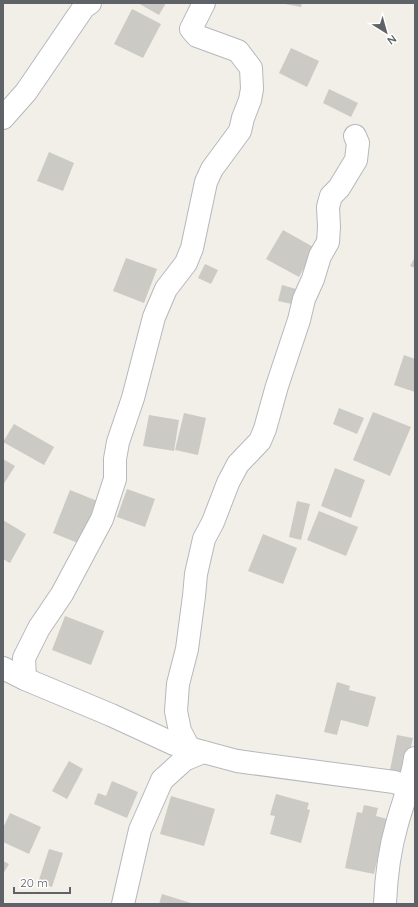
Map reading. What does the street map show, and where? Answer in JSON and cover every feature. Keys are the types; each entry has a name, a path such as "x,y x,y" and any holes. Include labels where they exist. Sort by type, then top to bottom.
{"street":[{"path":"3,118 26,92 84,7 90,3"},
{"path":"25,679 24,658 40,628 62,594 102,520 115,479 115,459 118,442 133,398 154,317 166,289 186,264 192,248 206,182 212,169 240,131 250,100 252,89 250,68 238,51 197,36 191,29 204,3"},
{"path":"196,750 180,731 176,711 178,684 187,649 196,574 204,539 213,522 228,483 238,464 260,441 265,429 277,386 299,320 304,299 313,279 320,256 328,242 328,207 331,196 339,188 356,160 358,143 355,136"},
{"path":"3,668 25,679 111,714 174,744 237,761 394,782 412,788"},
{"path":"123,904 140,830 162,780 196,750"},
{"path":"385,904 386,883 396,825 412,788 415,758"}],"building":[{"path":"138,3 166,3 159,15"},
{"path":"280,3 302,3 301,7"},
{"path":"132,9 161,24 143,58 114,44"},
{"path":"291,48 319,61 307,87 279,73"},
{"path":"329,89 358,103 351,117 323,103"},
{"path":"49,152 74,163 63,191 37,181"},
{"path":"283,230 315,248 299,277 266,259"},
{"path":"415,257 415,268 410,266"},
{"path":"126,258 157,269 144,303 113,291"},
{"path":"205,264 218,270 211,284 198,278"},
{"path":"282,285 296,289 292,304 278,301"},
{"path":"404,355 415,359 415,392 394,385"},
{"path":"339,408 364,418 357,434 333,424"},
{"path":"373,412 411,427 390,476 353,460"},
{"path":"184,413 206,418 198,455 175,450"},
{"path":"149,415 179,420 174,451 143,446"},
{"path":"14,424 54,447 44,465 3,442"},
{"path":"3,459 15,466 3,485"},
{"path":"335,468 365,480 351,518 321,506"},
{"path":"127,489 155,499 145,527 117,517"},
{"path":"70,490 100,502 83,545 53,533"},
{"path":"297,501 310,504 301,540 289,537"},
{"path":"319,511 358,527 346,556 307,540"},
{"path":"3,520 26,534 10,563 3,559"},
{"path":"263,534 297,548 283,584 248,571"},
{"path":"65,616 104,631 91,665 52,650"},
{"path":"337,682 350,686 349,690 376,697 368,727 341,720 337,735 324,732"},
{"path":"397,735 413,738 405,773 390,770"},
{"path":"69,761 83,769 67,799 52,791"},
{"path":"112,781 138,792 127,818 94,804 98,793 106,796"},
{"path":"276,794 309,803 307,809 310,810 301,843 270,834 275,816 270,815"},
{"path":"171,796 215,809 204,846 160,834"},
{"path":"364,805 378,808 376,816 387,819 374,874 345,868 357,812 362,813"},
{"path":"10,813 41,827 29,854 3,842 3,828"},
{"path":"49,849 63,853 52,887 38,883"},
{"path":"3,861 9,864 3,874"},
{"path":"162,894 194,904 159,904"}]}
